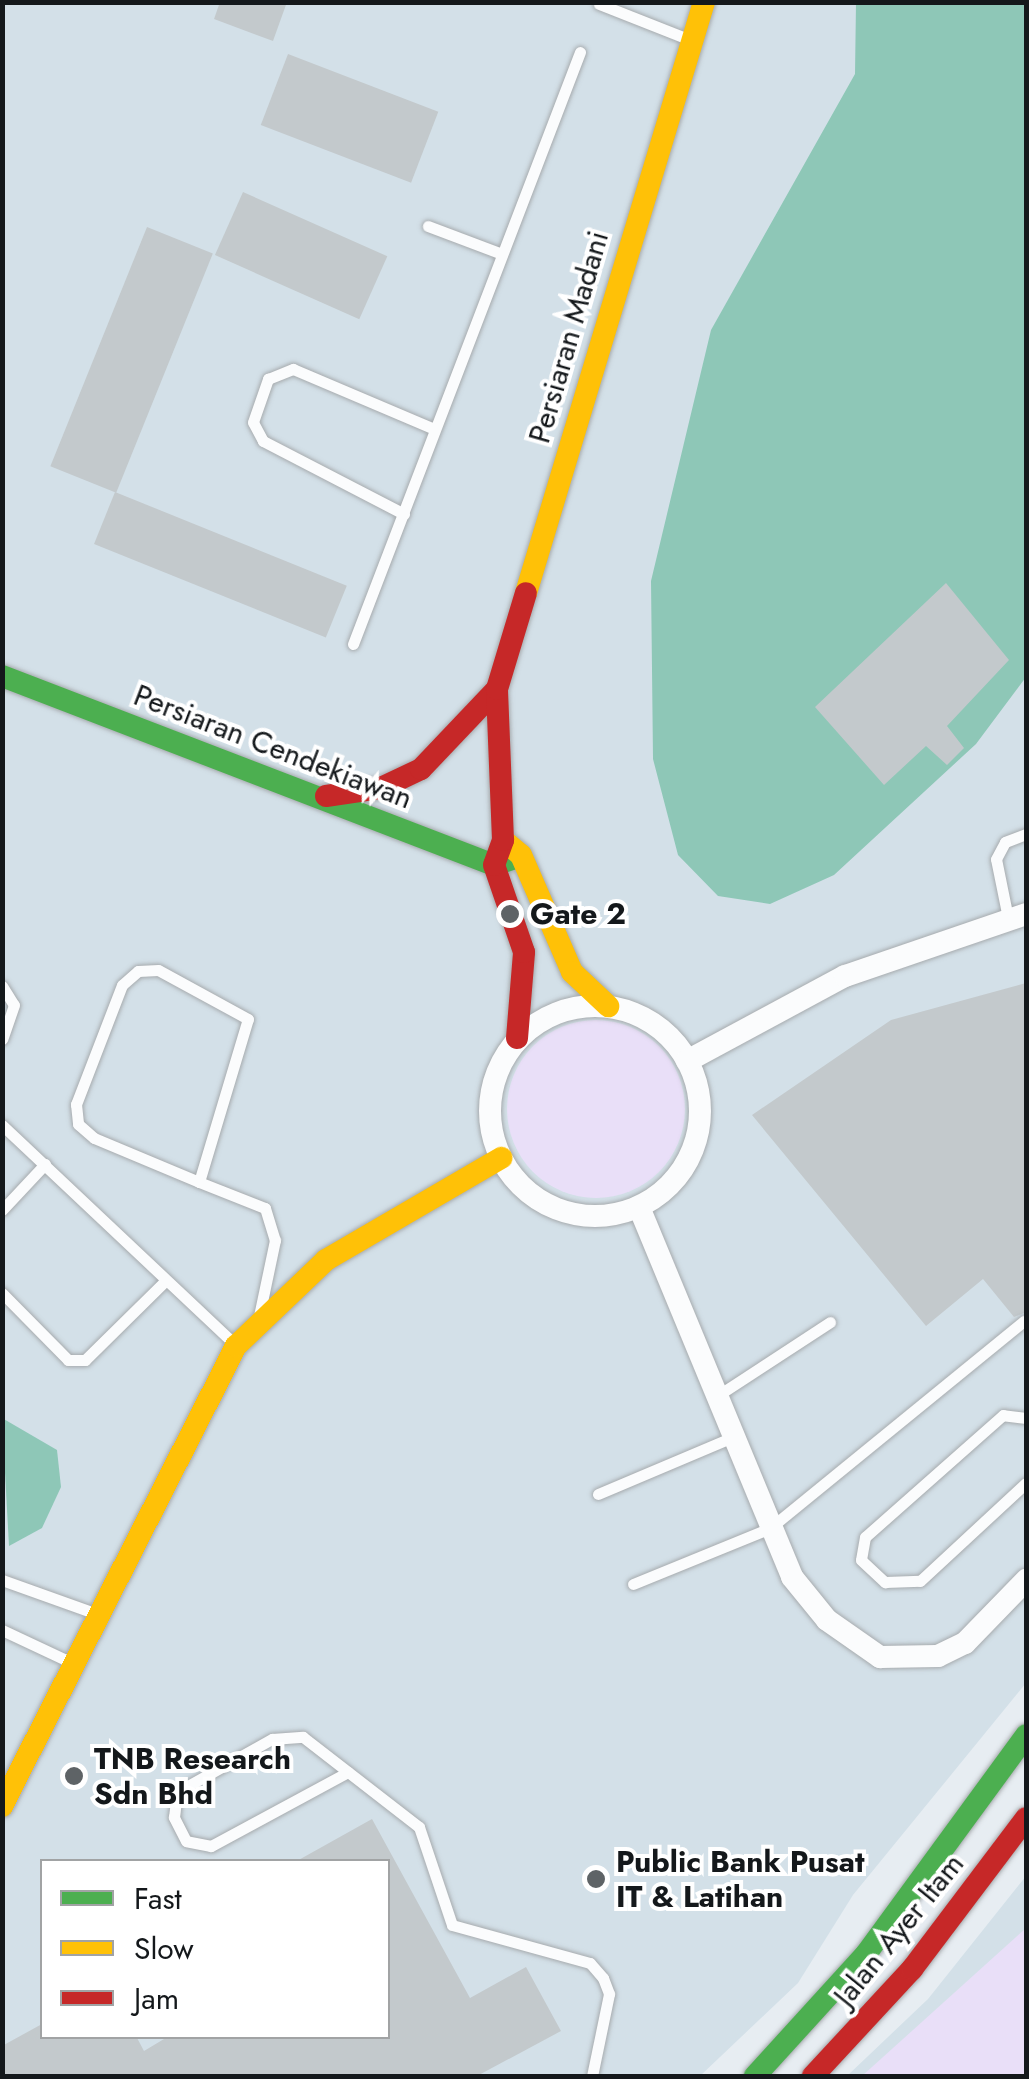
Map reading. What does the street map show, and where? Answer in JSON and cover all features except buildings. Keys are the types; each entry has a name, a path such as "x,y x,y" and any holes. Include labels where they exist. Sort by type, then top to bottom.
{"street":[{"name":"Persiaran Madani","path":"496,689 688,39 704,2"},
{"name":"Persiaran Cendekiawan","path":"2,676 324,796 494,865"},
{"path":"324,796 381,788 422,769 496,689"},
{"path":"496,689 512,848 572,972 608,1006"},
{"path":"512,848 494,865 524,952 517,1038 490,1104 502,1158 523,1188 570,1213 639,1207 691,1154 698,1098 687,1061 646,1019 608,1006 569,1008 517,1038"},
{"path":"687,1061 844,976 1017,916"},
{"path":"2,1806 68,1660 236,1346 258,1320 326,1260 502,1158"},
{"path":"639,1207 792,1577 827,1620 880,1657 938,1656 965,1643 1026,1580"},
{"name":"Jalan Ayer Itam","path":"755,2076 866,1954 1026,1734"},
{"name":"Jalan Ayer Itam","path":"813,2076 912,1969 1022,1834"}],"lane":[{"path":"599,4 688,39"},
{"path":"353,644 404,514 432,428 580,52"},
{"path":"428,226 502,254"},
{"path":"404,514 262,440 253,422 268,380 293,370 432,428"},
{"path":"1017,916 996,860 1004,842 1026,834"},
{"path":"199,1182 248,1019 158,970 138,971 109,1019 76,1104 78,1124 199,1182 264,1208 273,1222 258,1320"},
{"path":"2,986 14,1005 2,1038"},
{"path":"2,1125 236,1346"},
{"path":"2,1210 44,1164"},
{"path":"2,1293 68,1360 85,1360 166,1281"},
{"path":"633,1584 770,1528 1024,1320"},
{"path":"716,1396 830,1322"},
{"path":"1026,1418 1002,1414 865,1537 861,1560 885,1582 920,1581 1026,1483"},
{"path":"598,1494 733,1437"},
{"path":"2,1580 94,1613"},
{"path":"2,1630 68,1660"},
{"path":"348,1772 211,1846 186,1840 174,1817 178,1792 288,1733 348,1772 430,1841 452,1925 590,1963 603,1978 609,1994 592,2076"}],"shaded area":[{"path":"3,3 1026,3 1026,1683 853,1895 798,1983 700,2076 3,2076"},
{"path":"856,3 1026,3 1026,677 976,744 834,875 770,904 718,896 678,855 653,759 651,581 711,330 855,74"},
{"path":"596,1020 630,1026 659,1046 679,1075 685,1109 679,1143 659,1172 630,1192 596,1198 562,1192 533,1172 513,1143 507,1109 513,1075 533,1046 562,1026"},
{"path":"2,1418 57,1450 61,1487 42,1528 9,1546"},
{"path":"1026,1876 1026,2076 847,2076 928,1999"},
{"path":"1025,1929 1026,2076 862,2076"}],"traffic: fast":[{"path":"2,676 494,865 512,859"},
{"path":"755,2076 866,1954 1026,1735"}],"traffic: slow":[{"path":"526,593 704,2"},
{"path":"503,840 521,855 572,972 608,1006"},
{"path":"2,1806 236,1346 326,1260 501,1158"}],"traffic: jam":[{"path":"517,1038 524,952 494,865 503,840 497,689 526,593"},
{"path":"326,796 381,788 421,769 497,689"},
{"path":"813,2076 912,1969 1026,1818"}],"place":[{"name":"Gate 2","path":"510,914"},
{"name":"TNB Research Sdn Bhd","path":"74,1776"},
{"name":"Public Bank Pusat IT & Latihan","path":"596,1879"}]}
